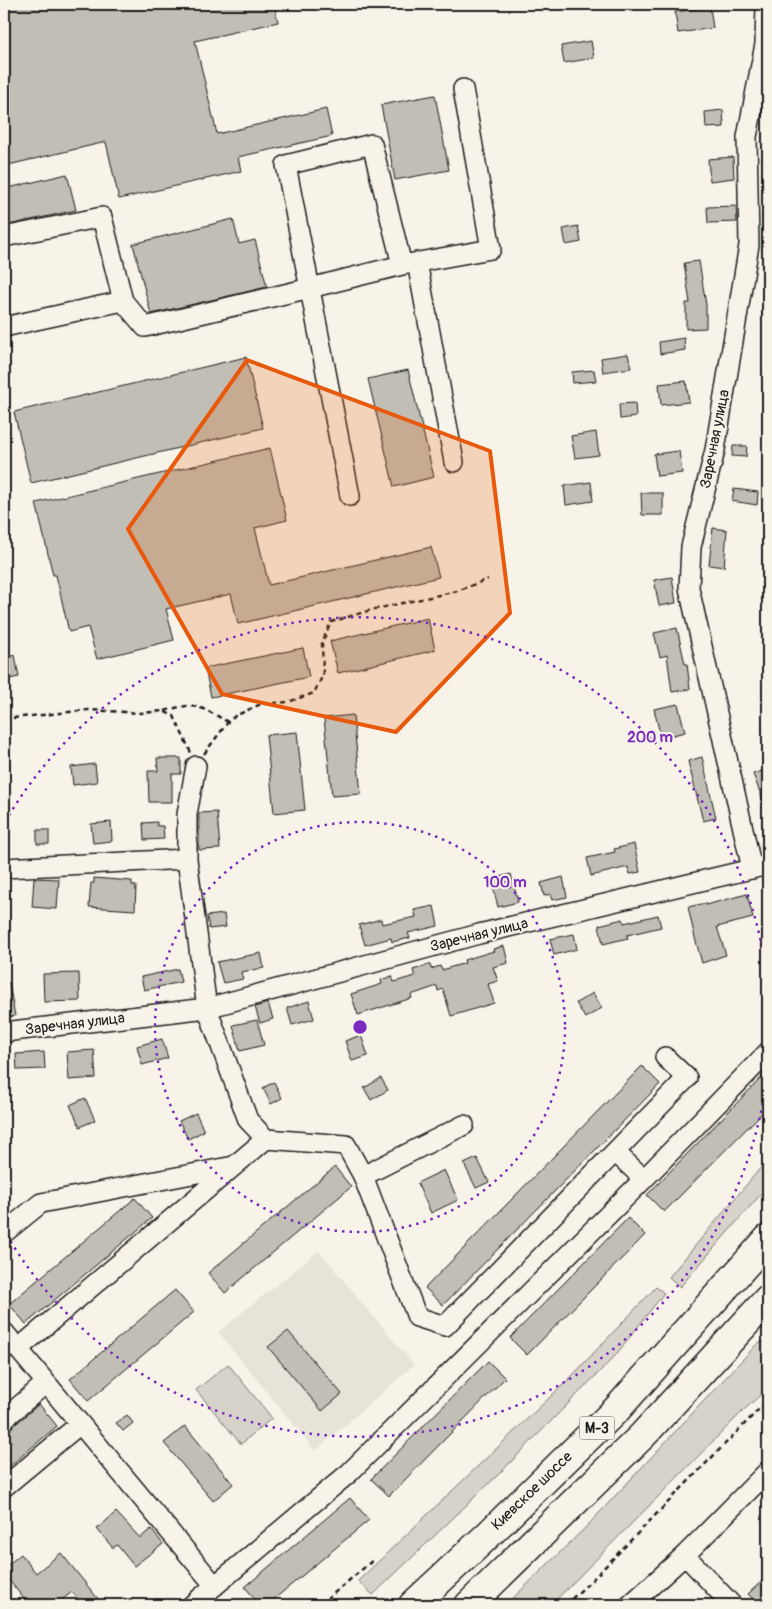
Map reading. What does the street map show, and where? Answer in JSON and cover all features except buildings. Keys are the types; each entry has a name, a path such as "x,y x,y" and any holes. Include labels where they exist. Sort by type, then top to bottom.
{"highway":[{"name":"Киевское шоссе","path":"413,1605 487,1536 618,1408 768,1239"},
{"name":"М-3","path":"469,1605 643,1435 768,1299"}],"street":[{"name":"Заречная улица","path":"4,1032 207,1008 479,934 760,867 690,588 691,548 715,450 749,245 747,137 764,44 766,4"},
{"path":"4,237 102,217 123,301 146,327 410,264 491,249 463,89"},
{"path":"350,496 286,165 372,144 410,264 454,462"},
{"path":"4,325 123,301"},
{"path":"196,766 187,814 187,859 207,1008 248,1120 266,1139 346,1145 363,1176 417,1317 445,1326 687,1078 665,1057"},
{"path":"4,868 187,859"},
{"path":"192,1605 350,1474 768,1052"},
{"path":"363,1176 464,1125"},
{"path":"18,1349 266,1139"},
{"path":"615,1152 644,1179"},
{"path":"4,1233 41,1203 236,1166"},
{"path":"4,1332 216,1586"},
{"path":"4,1419 46,1383"},
{"path":"4,1487 80,1424"},
{"path":"630,1605 684,1556 768,1471"},
{"path":"684,1556 732,1605"}],"path":[{"path":"196,766 228,722 235,716 261,704 288,702 314,693 323,675 322,643 331,622 371,610 457,591 488,579"},
{"path":"4,719 88,710 142,713 163,711 182,705 202,708 228,722"},
{"path":"163,711 174,716 196,766"},
{"path":"564,1605 598,1574 768,1400"},
{"path":"320,1605 372,1561"},
{"path":"4,1597 11,1605"}],"highlighted area":[{"path":"247,360 490,451 510,613 396,732 222,694 128,529"}],"shaded area":[{"path":"768,1159 768,1186 680,1287 669,1277"},
{"path":"319,1251 414,1365 315,1451 218,1332"},
{"path":"656,1287 664,1293 615,1356 502,1471 373,1595 358,1581 570,1378"},
{"path":"768,1340 768,1388 551,1605 506,1605 588,1525 758,1343"},
{"path":"228,1364 272,1418 241,1444 196,1390"}]}
